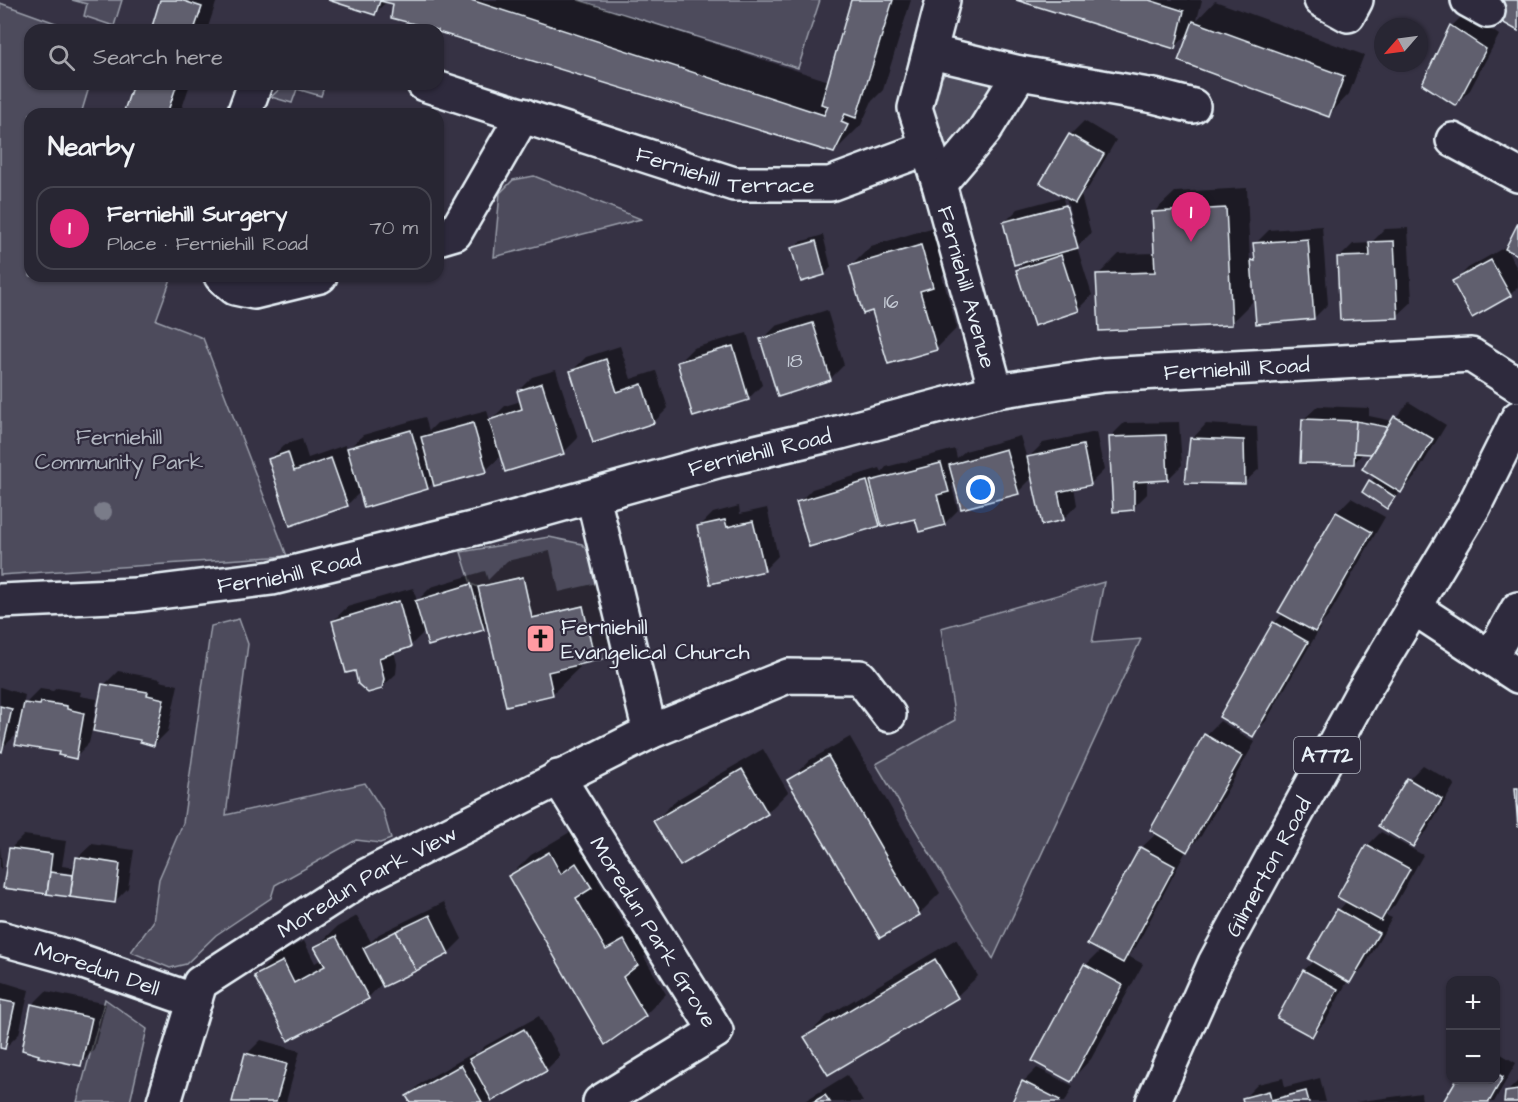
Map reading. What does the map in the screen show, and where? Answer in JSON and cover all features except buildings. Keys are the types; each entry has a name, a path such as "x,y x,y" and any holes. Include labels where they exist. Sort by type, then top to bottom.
{"street":[{"name":"Ferniehill Avenue","path":"944,0 915,108 939,184 996,391"},
{"path":"1321,0 1348,15 1356,0"},
{"path":"931,52 1020,73 1154,96 1193,106"},
{"name":"Ferniehill Avenue","path":"939,184 984,131 1020,73"},
{"path":"246,108 253,90"},
{"name":"Ferniehill Terrace","path":"443,90 734,184 830,184 927,148"},
{"path":"444,236 455,233 523,115"},
{"path":"1453,140 1518,175"},
{"path":"228,282 235,288 254,292 295,282"},
{"name":"Ferniehill Road","path":"0,601 135,595 272,578 484,526 717,461 842,432 996,391 1103,375 1471,355 1518,385"},
{"name":"Gilmerton Road","path":"1153,1102 1215,963 1300,804 1413,607 1473,508 1518,418"},
{"path":"593,496 650,732"},
{"path":"1413,607 1518,676"},
{"path":"1490,658 1518,609"},
{"name":"Moredun Park View","path":"164,1102 200,983 366,876 650,732 788,676 860,677 889,715"},
{"name":"Moredun Park Grove","path":"558,777 716,1031 600,1102"},
{"name":"Moredun Dell","path":"0,938 69,957 195,1001"}],"green space":[{"path":"72,0 122,0 115,24 84,16 87,4"},
{"path":"578,0 820,0 798,68"},
{"name":"Ferniehill Community Park","path":"0,3 58,24 24,24 24,90 88,90 83,108 24,108 24,282 170,282 156,320 203,338 287,556 0,575"},
{"path":"956,65 995,81 993,94 953,152 933,151 921,116 937,81"},
{"path":"279,90 297,90 292,103 271,97"},
{"path":"300,90 323,90 321,96"},
{"path":"534,176 641,219 494,257 500,193 513,180"},
{"path":"549,537 582,544 598,561 622,654 595,661 583,606 532,618 523,577 478,587 471,584 461,552"},
{"path":"1104,582 1092,643 1141,639 993,959 876,764 955,720 941,628"},
{"path":"239,619 248,644 226,815 365,783 383,811 391,839 380,843 356,840 275,885 271,898 216,935 186,964 170,968 131,952 153,922 159,879 183,823 211,626"},
{"path":"105,999 147,1029 130,1102 77,1102"}],"place":[{"name":"Ferniehill Surgery","path":"1191,242"},
{"name":"Ferniehill Evangelical Church","path":"540,639"}]}
